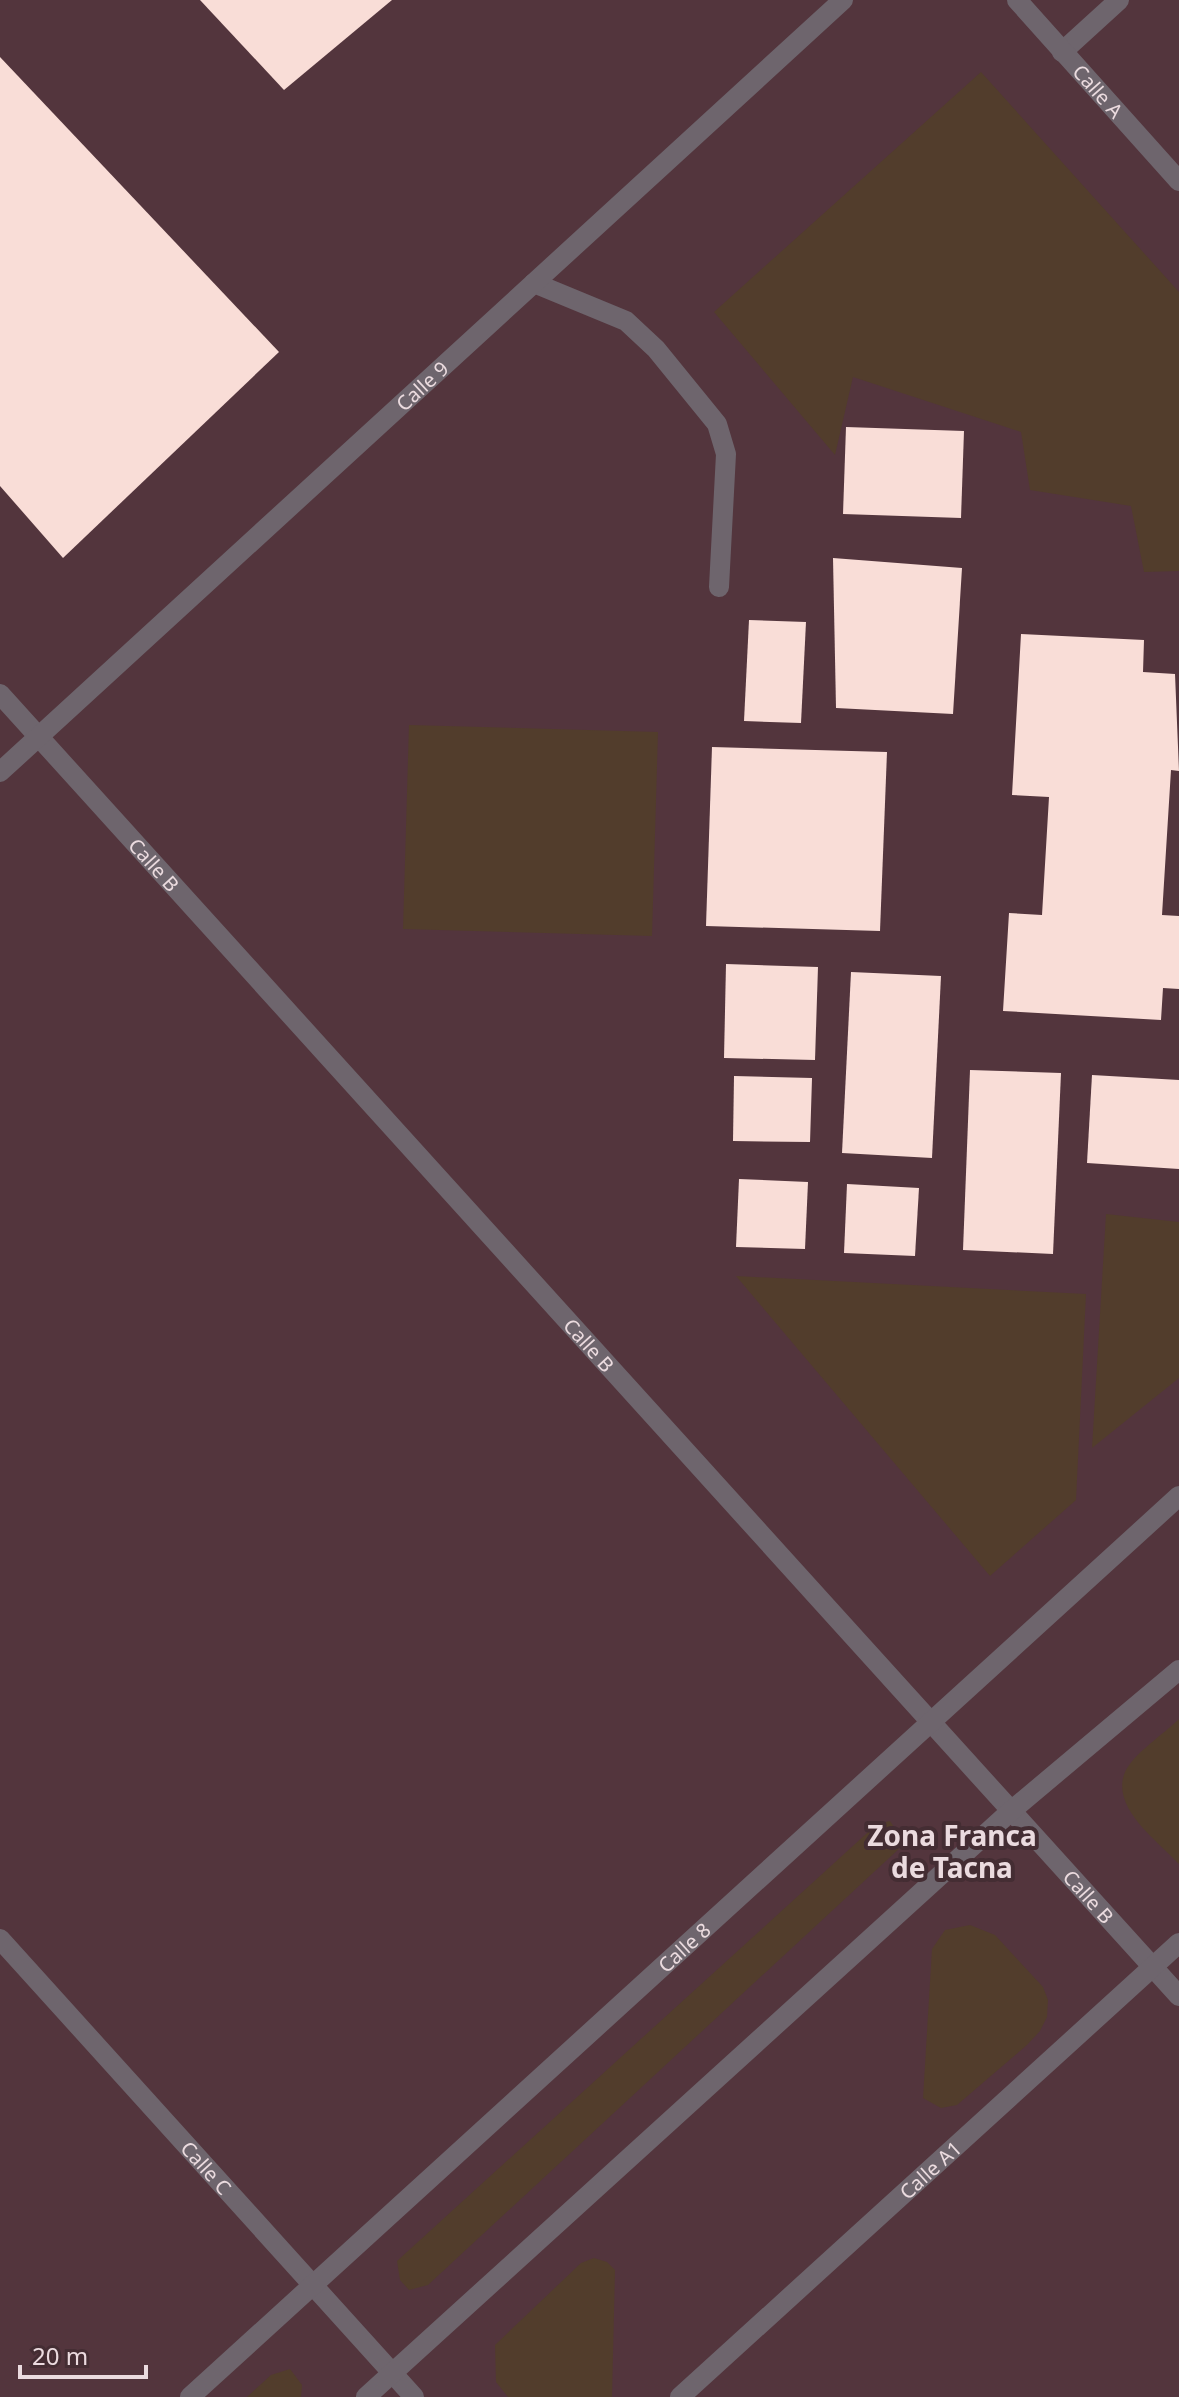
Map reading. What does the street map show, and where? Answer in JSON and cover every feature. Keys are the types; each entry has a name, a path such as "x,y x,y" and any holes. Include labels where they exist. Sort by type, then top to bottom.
{"street":[{"name":"Calle 9","path":"0,772 843,0"},
{"name":"Calle A","path":"1017,0 1179,181"},
{"path":"1062,52 1119,0"},
{"path":"534,283 626,321 656,349 717,424 726,454 719,587"},
{"name":"Calle B","path":"0,694 1179,1996"},
{"name":"Calle 8","path":"190,2397 1179,1496"},
{"path":"366,2397 1011,1811 1179,1670"},
{"name":"Calle C","path":"0,1939 414,2397"},
{"name":"Calle A1","path":"680,2397 1179,1943"}],"shaded area":[{"path":"0,0 1179,0 1179,2397 0,2397"},
{"path":"981,72 1179,292 1179,571 1144,572 1131,506 1030,490 1021,432 853,377 835,455 714,312"},
{"path":"409,725 658,732 652,936 403,929"},
{"path":"1106,1214 1179,1222 1179,1378 1092,1448"},
{"path":"736,1276 1086,1294 1076,1500 990,1576"},
{"path":"1179,1719 1179,1864 1138,1823 1124,1798 1122,1785 1125,1772 1135,1758"},
{"path":"890,1821 899,1835 901,1847 428,2285 409,2290 400,2280 397,2261 877,1824"},
{"path":"970,1925 995,1935 1043,1987 1048,2000 1047,2017 1040,2031 1027,2045 957,2105 941,2108 923,2098 932,1949 945,1930"},
{"path":"594,2258 607,2262 615,2270 612,2397 508,2397 496,2382 495,2345 581,2263"},
{"path":"290,2369 302,2385 301,2397 247,2397 271,2375"}],"building":[{"path":"200,0 392,0 284,90"},
{"path":"0,57 279,352 63,558 0,486"},
{"path":"846,427 964,431 961,518 843,514"},
{"path":"833,558 962,568 953,714 836,708"},
{"path":"749,620 806,622 801,723 744,721"},
{"path":"1021,634 1144,640 1143,672 1175,674 1179,771 1171,770 1162,915 1179,916 1179,989 1163,988 1161,1020 1003,1011 1009,913 1042,915 1049,797 1012,795"},
{"path":"712,747 887,752 880,931 706,926"},
{"path":"726,964 818,967 815,1060 724,1058"},
{"path":"851,972 941,976 932,1158 842,1153"},
{"path":"970,1070 1061,1073 1053,1254 963,1250"},
{"path":"1092,1075 1179,1080 1179,1169 1087,1163"},
{"path":"734,1076 812,1078 810,1142 733,1141"},
{"path":"739,1179 808,1182 805,1249 736,1247"},
{"path":"847,1184 919,1188 915,1256 844,1253"}],"district":[{"name":"Zona Franca de Tacna","path":"952,1851"}]}
